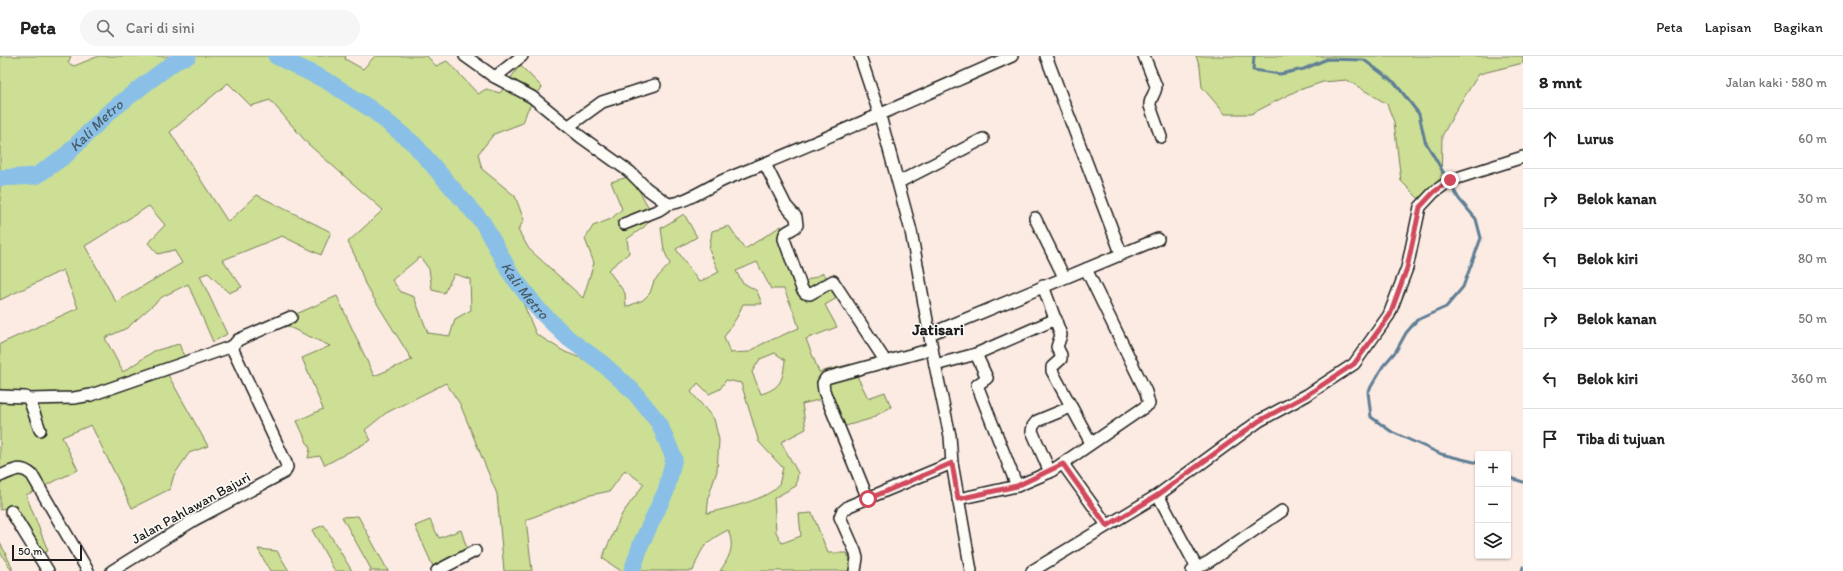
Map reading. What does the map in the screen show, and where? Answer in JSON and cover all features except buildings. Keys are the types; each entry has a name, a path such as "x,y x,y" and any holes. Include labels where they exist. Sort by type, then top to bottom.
{"street":[{"path":"465,56 495,77 532,97 581,137 630,172 662,201 668,204"},
{"path":"495,77 522,56"},
{"path":"860,56 880,116 911,231 935,365 950,436 952,463 971,571"},
{"path":"624,224 659,210 668,204 677,202 724,180 880,116 1012,56"},
{"path":"1046,56 1121,253"},
{"path":"1144,56 1156,86 1156,90 1150,102 1161,137"},
{"path":"569,126 602,102 654,85"},
{"path":"899,182 983,139"},
{"path":"1032,571 1158,495 1259,421 1307,395 1354,364 1390,315 1407,268 1420,207 1434,192 1450,180 1523,157"},
{"path":"768,163 786,206 796,217 797,226 794,229 787,231 784,234 784,239 802,289 805,293 810,294 833,281 890,360"},
{"path":"1035,218 1064,277"},
{"path":"930,334 1121,253 1158,239"},
{"path":"958,499 1017,486 1050,472 1144,408 1150,402 1086,269"},
{"path":"1043,286 1061,335 1057,347 1061,357 1059,362 1052,366 1052,369 1091,443"},
{"path":"0,396 25,397 29,399 74,398 91,395 233,346 238,340 291,317"},
{"path":"935,365 976,354 1056,319"},
{"name":"Jalan Pahlawan Bajuri","path":"112,571 194,520 285,472 286,463 233,350 233,346"},
{"path":"868,499 822,383 826,378 932,349"},
{"path":"976,354 987,378 977,384 1017,486"},
{"path":"29,399 40,430"},
{"path":"1050,472 1032,431 1033,426 1037,421 1071,406"},
{"path":"854,571 857,558 856,551 840,517 842,512 849,506 952,463"},
{"path":"1063,464 1107,526"},
{"path":"0,476 19,468 25,469 32,475 88,571"},
{"path":"1158,495 1194,569 1282,511"},
{"path":"11,511 48,571"},
{"path":"437,571 475,551"}],"green space":[{"path":"0,56 71,56 68,63 74,66 99,56 346,56 345,59 363,69 375,56 427,56 436,66 447,61 478,94 486,89 500,93 520,65 542,87 527,111 523,123 494,134 478,154 482,169 515,196 524,220 518,230 529,249 583,298 594,263 585,239 593,226 611,219 622,209 611,182 631,176 654,217 644,227 627,239 629,253 608,270 625,293 626,307 643,300 650,293 654,281 670,264 664,250 661,228 684,214 697,237 676,249 699,282 719,272 709,250 712,231 729,226 745,249 781,226 803,282 824,273 837,298 825,305 837,327 806,339 819,372 851,364 868,398 885,392 891,407 870,419 835,429 822,399 802,404 806,429 781,442 798,473 796,486 774,498 776,532 782,543 801,536 799,514 812,513 828,553 847,553 854,571 720,571 729,556 731,546 728,530 714,538 705,546 693,571 621,571 602,558 622,514 644,484 625,470 610,491 586,496 526,520 532,571 504,571 497,494 460,404 446,383 386,413 365,430 371,440 325,465 320,456 308,458 310,449 297,421 323,409 302,358 330,346 278,322 337,296 374,376 412,360 365,284 356,258 348,242 383,210 308,144 270,100 251,106 228,83 170,132 228,222 257,195 331,232 321,255 282,236 223,260 242,287 229,293 208,273 200,276 227,334 213,342 188,284 162,297 127,328 105,338 123,372 154,351 179,344 186,361 167,373 208,446 189,453 174,475 170,489 132,508 91,425 62,437 78,470 26,495 48,551 38,555 15,504 0,510 0,344 78,308 63,270 0,300","holes":["149,206 165,225 148,243 158,254 174,250 182,263 116,302 85,246","420,257 429,269 432,290 444,293 454,274 470,279 471,310 455,319 450,336 428,333 414,297 401,292 392,280","757,262 771,289 784,289 799,328 762,344 749,352 730,353 724,337 737,317 743,304 762,304 757,291 742,282 736,271","512,276 538,309 569,339 602,363 601,366 565,352 536,334","775,353 785,360 780,382 768,392 761,394 752,372 760,359","726,380 741,383 759,442 783,468 779,484 767,494 746,503 707,513 709,495 717,471 719,440 714,419 691,392 698,383 709,394 720,389"]},
{"path":"1196,56 1523,56 1523,63 1479,74 1459,105 1442,136 1441,193 1430,202 1419,199 1401,181 1394,122 1387,104 1347,80 1323,82 1296,91 1251,114 1225,114 1202,87 1200,67"},
{"path":"358,516 388,571 369,571 371,569 342,517"},
{"path":"430,520 439,538 461,530 469,555 435,571 415,526"},
{"path":"324,525 352,571 335,571 312,530"},
{"path":"0,542 12,567 12,571 0,552"},
{"path":"258,549 277,551 289,571 270,571"}],"waterway":[{"name":"Kali Metro","path":"0,178 36,176 66,155 108,113 180,58 188,56"},
{"name":"Kali Metro","path":"276,56 327,81 371,109 414,144 483,223 511,274 538,309 569,339 602,363 633,391 659,423 674,458 666,491 641,544 632,571"},
{"path":"1254,56 1253,70 1280,74 1304,69 1327,59 1364,60 1395,83 1419,114 1425,141 1459,199 1476,219 1481,238 1463,287 1446,307 1417,320 1406,333 1396,351 1383,366 1368,392 1371,417 1392,432 1441,454 1475,462"},
{"path":"1511,478 1523,482"},
{"path":"1522,571 1523,567"}],"district":[{"name":"Jatisari","path":"938,329"}],"route":[{"path":"868,499 952,463 958,499 1017,486 1050,472 1063,464 1107,526 1158,495 1259,421 1307,395 1354,364 1390,315 1414,244 1420,207 1434,192 1450,180"}]}
